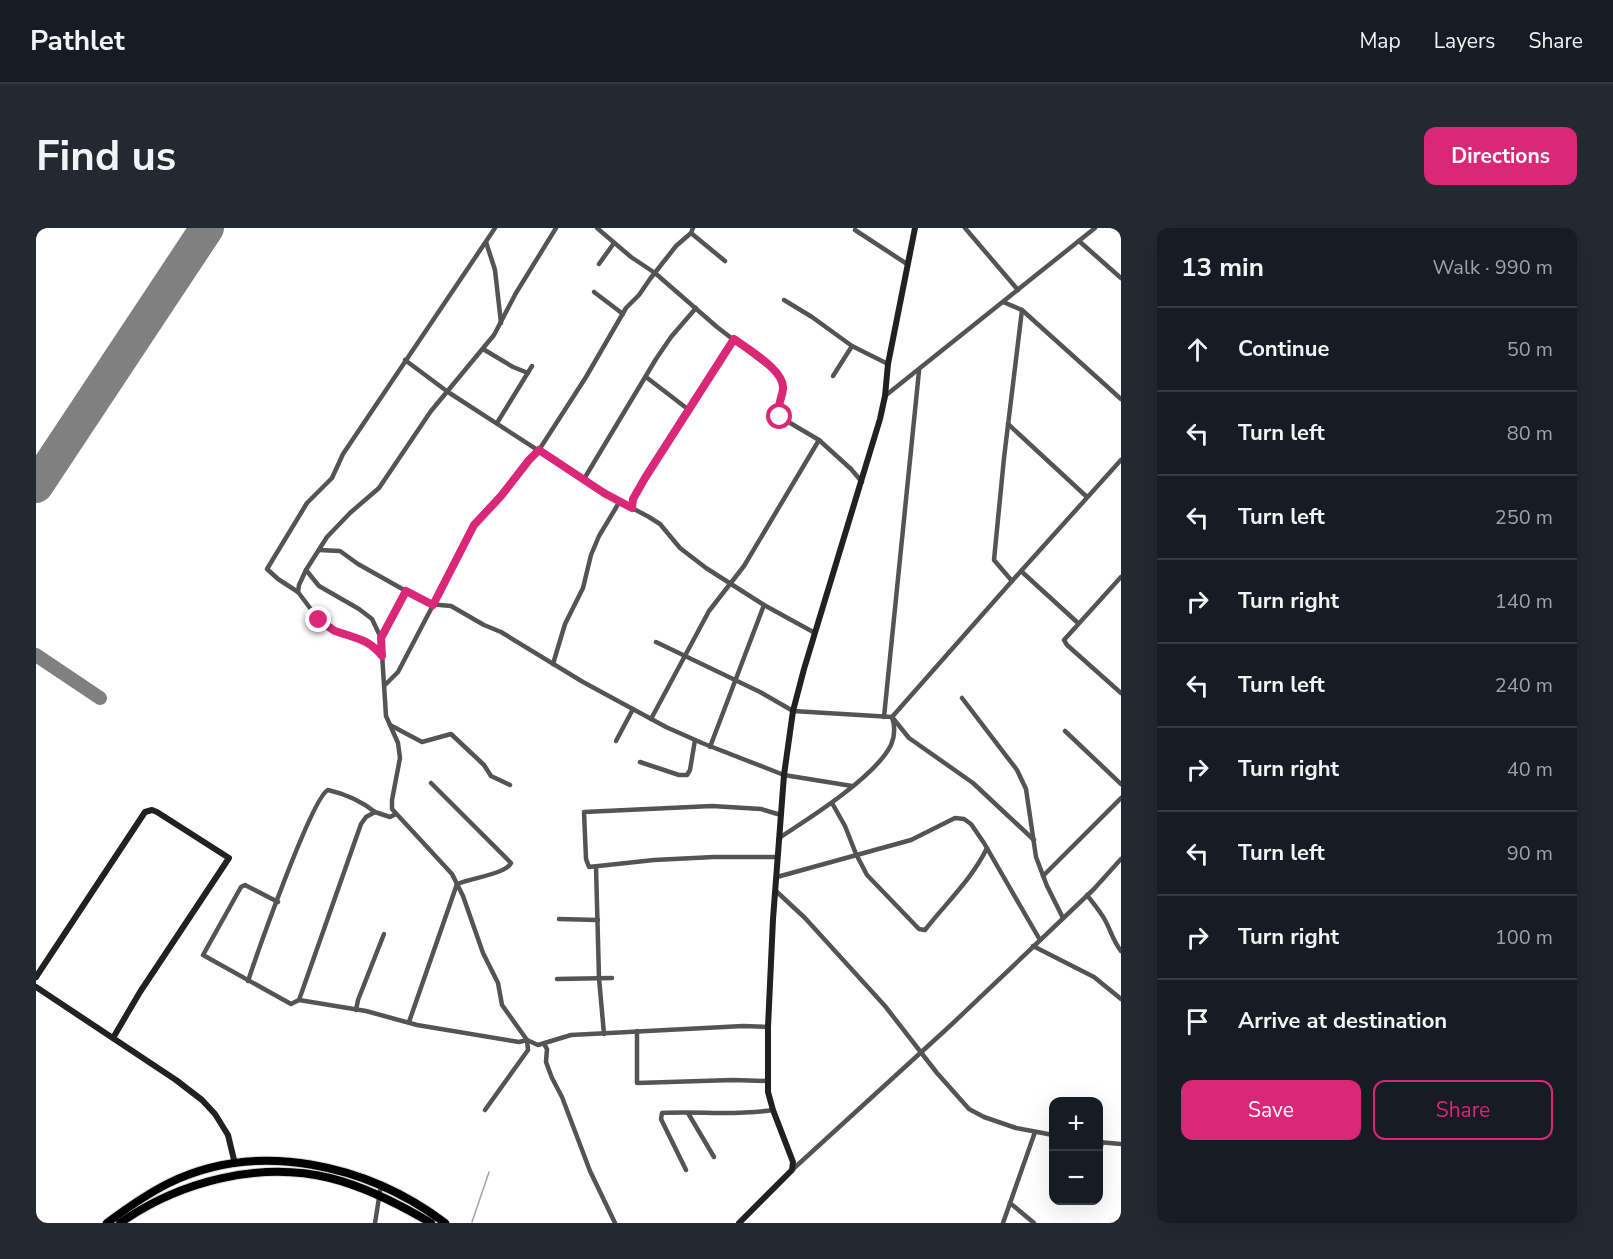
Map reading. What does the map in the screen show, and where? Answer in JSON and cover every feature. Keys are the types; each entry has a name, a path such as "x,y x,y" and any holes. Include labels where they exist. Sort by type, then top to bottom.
{"highway":[{"path":"107,1223 125,1209 170,1183 193,1174 235,1164 286,1161 312,1164 358,1176 425,1208 445,1223"},
{"path":"120,1223 152,1203 189,1187 227,1177 285,1172 332,1179 380,1196 431,1223"}],"main road":[{"path":"738,1223 792,1170 793,1162 773,1110 767,1081 768,1027 784,775 794,711 885,396 888,364 915,228"},
{"path":"36,977 146,812 152,810 157,812 229,858 140,992 113,1038"},
{"path":"36,987 176,1080 202,1100 215,1114 228,1135 235,1164"}],"street":[{"path":"382,656 376,648 362,639 334,630 319,620 298,592 270,572 267,569 268,565 307,503 332,478 343,454 495,228"},
{"path":"298,592 306,570 338,524 380,488 431,411 483,349 501,323 516,293 556,228"},
{"path":"597,228 767,364 782,380 783,387 778,406 780,417 819,440 862,482"},
{"path":"965,228 1018,290"},
{"path":"885,396 1092,229"},
{"path":"385,685 398,672 474,525 539,450 626,308 639,295 676,246 692,230 725,261"},
{"path":"855,230 907,264"},
{"path":"1079,241 1121,278"},
{"path":"486,242 495,270 501,323"},
{"path":"599,264 614,243"},
{"path":"594,292 623,314"},
{"path":"784,300 812,316 852,346 888,364"},
{"path":"1003,302 1022,310 1121,399"},
{"path":"584,479 671,337 696,308"},
{"path":"1012,581 994,560 1022,310"},
{"path":"632,508 637,491 734,339"},
{"path":"833,375 852,346"},
{"path":"483,349 528,373"},
{"path":"405,360 448,392 584,479 660,524 680,548 731,584 815,633"},
{"path":"497,423 532,366"},
{"path":"884,717 919,370"},
{"path":"646,377 689,410"},
{"path":"1008,424 1087,497"},
{"path":"651,719 708,611 731,584 763,536 819,440"},
{"path":"656,642 794,711 892,717 1121,460"},
{"path":"553,664 565,624 584,588 591,555 599,536 620,501"},
{"path":"319,550 336,549 358,564 433,605 440,603 451,606 501,632 651,719 710,747 784,775 852,786"},
{"path":"306,570 319,586 372,619 381,638 386,717 398,743 400,758 391,806 444,863 457,884 483,952 498,982 502,1005 527,1040 528,1050 485,1110"},
{"path":"1021,571 1078,623"},
{"path":"1121,577 1064,640 1066,645 1121,692"},
{"path":"381,638 406,591"},
{"path":"710,747 764,605"},
{"path":"962,698 1017,770 1026,789 1036,857 1063,918"},
{"path":"616,741 633,709"},
{"path":"779,838 831,803 872,769 891,744 895,727 892,717"},
{"path":"892,717 909,738 973,783 1034,840"},
{"path":"390,726 422,742 451,734 484,765 490,776 510,785"},
{"path":"1065,731 1121,784"},
{"path":"640,762 679,775 687,775 690,770 695,740"},
{"path":"409,1022 457,884 502,872 509,868 511,863 431,783"},
{"path":"248,981 304,830 325,791 344,794 375,812 390,817 396,814"},
{"path":"1043,876 1121,798"},
{"path":"831,803 845,826 856,855 867,875 902,914 920,930 925,930 975,869 987,848"},
{"path":"778,858 664,860 589,867 584,812 712,806 761,809 781,815"},
{"path":"299,1000 361,824 366,817 375,812"},
{"path":"777,877 911,840 955,818 964,819 971,824 987,848 1040,940"},
{"path":"792,1170 921,1053 1120,861"},
{"path":"596,867 599,978 604,1034"},
{"path":"278,902 245,885 241,887 203,955 291,1004 299,1000 356,1010 409,1022 417,1026 519,1042 527,1040 538,1045 571,1035 743,1026 768,1027"},
{"path":"776,891 805,918 885,1006 921,1053 969,1109 984,1117 1049,1135"},
{"path":"1087,895 1103,916 1114,942 1121,951"},
{"path":"559,919 598,920"},
{"path":"356,1010 384,934"},
{"path":"1033,946 1094,976 1121,999"},
{"path":"557,979 612,978"},
{"path":"638,1031 637,1083 767,1081"},
{"path":"544,1044 547,1049 546,1062 590,1171 615,1223"},
{"path":"686,1170 660,1115 663,1113 753,1113 773,1110"},
{"path":"688,1113 714,1157"},
{"path":"1003,1223 1035,1132"},
{"path":"1103,1142 1121,1144"},
{"path":"375,1223 381,1185"},
{"path":"1010,1203 1034,1223"}],"waterway":[{"path":"472,1222 489,1172"}],"taxiway":[{"path":"36,655 100,698"}],"runway":[{"path":"36,486 207,228"}],"route":[{"path":"319,620 334,630 362,639 376,648 382,656 381,638 406,591 433,605 474,525 539,450 604,493 632,508 633,499 645,478 734,339 767,364 782,380 782,396 778,406 780,417"}]}
